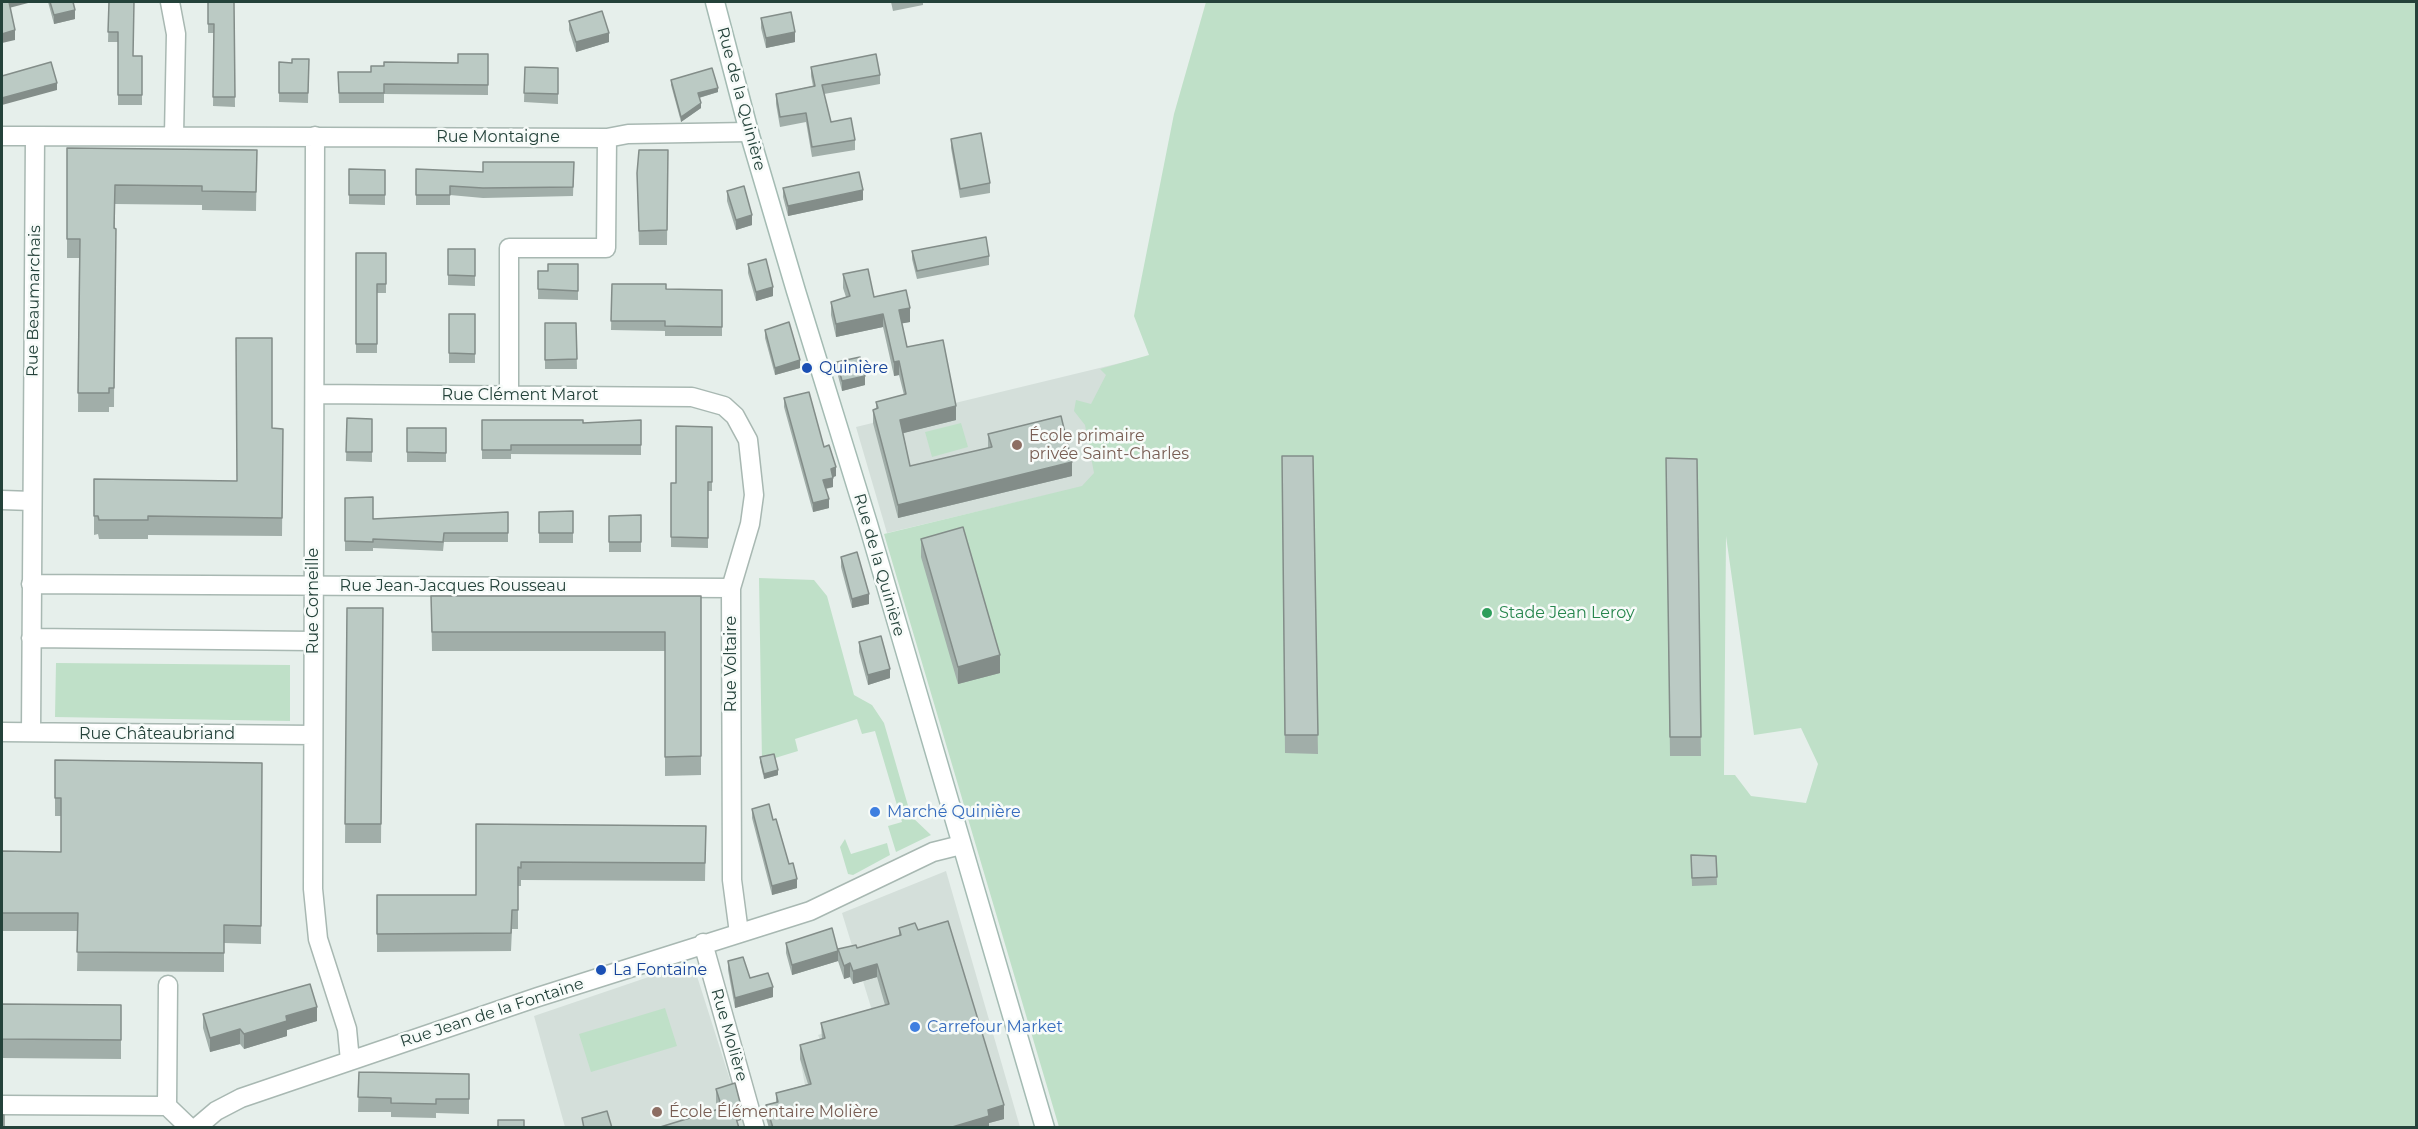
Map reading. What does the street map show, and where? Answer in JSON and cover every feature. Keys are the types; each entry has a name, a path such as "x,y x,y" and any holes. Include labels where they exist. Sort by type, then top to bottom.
{"street":[{"path":"170,2 176,34 174,135"},
{"name":"Rue de la Quinière","path":"715,2 749,132 868,524 1045,1128"},
{"name":"Rue Montaigne","path":"35,136 606,138 628,134 749,132"},
{"path":"2,136 35,136"},
{"name":"Rue Beaumarchais","path":"31,732 35,136"},
{"name":"Rue Corneille","path":"315,136 313,586 315,916 318,939 347,1029 350,1060"},
{"path":"509,395 509,248 606,248 606,138"},
{"name":"Rue Clément Marot","path":"315,394 692,397 724,406"},
{"name":"Rue Voltaire","path":"724,406 745,433 754,482 750,524 731,588 732,880 739,933"},
{"path":"2,500 32,501"},
{"name":"Rue Jean-Jacques Rousseau","path":"32,584 731,588"},
{"path":"31,638 313,641"},
{"name":"Rue Châteaubriand","path":"2,732 313,735"},
{"name":"Rue Jean de la Fontaine","path":"196,1128 216,1111 241,1098 350,1060 810,911 933,852 961,845"},
{"name":"Rue Molière","path":"703,944 755,1128"},
{"path":"167,1106 168,985"},
{"path":"2,1105 167,1106 190,1128"}],"shaded area":[{"name":"École primaire privée Saint-Charles","path":"1149,356 1178,464 887,533 856,427"},
{"name":"Carrefour Market","path":"946,871 1020,1127 813,1127 800,1059 825,1051 818,1035 874,1017 842,913"},
{"path":"681,966 696,973 745,1127 565,1127 534,1016"}],"green space":[{"path":"1206,2 2416,2 2416,1127 1059,1127 884,534 1082,486 1094,473 1085,425 1074,411 1076,400 1091,404 1106,375 1100,369 1149,355 1134,316 1174,114","holes":["1726,536 1754,735 1801,728 1818,764 1806,803 1751,796 1735,775 1724,775"]},
{"path":"961,423 968,447 932,457 925,432"},
{"path":"759,578 814,580 827,596 854,695 872,705 884,723 911,816 931,835 896,852 888,826 902,822 875,731 862,734 857,719 795,739 798,751 762,762"},
{"path":"56,663 290,665 290,721 55,717"},
{"path":"845,839 851,854 887,843 890,855 853,875 848,874 840,847"},
{"path":"665,1008 677,1046 591,1072 579,1034"}],"building":[{"path":"2,2 9,2 15,30 2,34"},
{"path":"50,2 73,2 75,10 54,15"},
{"path":"109,2 134,2 133,56 142,56 142,95 118,95 118,32 108,32"},
{"path":"208,2 234,2 235,97 213,97 214,24 208,24"},
{"path":"602,11 609,33 576,42 569,21"},
{"path":"791,12 795,32 766,38 761,18"},
{"path":"458,54 488,54 488,85 384,84 384,93 339,93 338,72 371,72 371,66 384,66 384,62 458,63"},
{"path":"876,54 880,75 822,85 831,122 851,118 855,140 812,147 806,113 780,117 776,94 815,86 811,67"},
{"path":"292,59 309,59 308,93 279,93 279,62 292,63"},
{"path":"51,62 57,83 2,98 2,76"},
{"path":"525,67 558,68 558,94 524,93"},
{"path":"712,68 718,88 698,93 701,103 681,117 671,80"},
{"path":"981,133 990,183 960,189 951,139"},
{"path":"67,148 257,150 256,192 202,191 202,186 115,185 114,388 109,388 109,393 78,393 80,239 67,239"},
{"path":"639,150 668,150 667,230 639,231 637,173"},
{"path":"483,162 574,162 573,187 450,186 450,195 416,195 416,169 483,172"},
{"path":"349,169 385,170 385,195 349,195"},
{"path":"859,172 863,190 788,206 783,188"},
{"path":"744,186 752,215 736,220 727,191"},
{"path":"986,237 989,256 917,271 912,251"},
{"path":"448,249 475,249 475,276 448,275"},
{"path":"356,253 386,253 386,284 377,284 377,344 356,344"},
{"path":"766,259 773,287 756,292 748,264"},
{"path":"548,264 578,264 578,291 538,289 538,271 548,271"},
{"path":"868,269 874,297 906,290 910,308 899,310 907,347 943,340 956,406 900,420 910,466 992,447 988,434 1061,416 1072,462 898,505 873,410 878,408 876,402 906,394 899,361 894,362 883,314 836,324 831,302 850,296 843,274"},
{"path":"612,284 666,284 666,289 722,290 722,327 665,326 665,321 611,321"},
{"path":"449,314 475,314 475,354 449,353"},
{"path":"789,322 800,360 775,368 765,330"},
{"path":"545,323 576,323 577,359 545,360"},
{"path":"236,338 272,338 272,428 283,429 282,518 148,516 148,520 99,520 98,516 94,516 94,479 237,481"},
{"path":"860,357 865,376 842,381 837,362"},
{"path":"809,392 824,447 829,445 836,467 831,469 833,478 823,480 829,499 813,503 784,398"},
{"path":"347,418 372,419 372,452 346,452"},
{"path":"482,420 583,420 583,423 641,420 641,445 511,445 511,450 482,450"},
{"path":"676,426 712,427 712,482 708,482 708,538 671,537 671,483 676,483"},
{"path":"407,428 446,428 446,453 407,452"},
{"path":"1282,456 1313,456 1318,735 1285,735"},
{"path":"1666,458 1697,459 1701,737 1670,737"},
{"path":"373,497 373,519 508,512 508,533 444,533 443,542 373,539 373,542 345,541 345,498"},
{"path":"573,511 573,533 539,533 539,512"},
{"path":"641,515 641,542 609,542 609,516"},
{"path":"963,527 1000,655 958,667 921,539"},
{"path":"857,552 869,594 852,599 841,557"},
{"path":"431,596 701,596 701,756 665,757 665,632 432,632"},
{"path":"347,608 383,608 381,824 345,824"},
{"path":"881,636 890,669 868,675 859,642"},
{"path":"774,754 778,770 764,774 760,757"},
{"path":"55,760 262,763 261,926 224,925 224,953 77,952 78,913 2,913 2,851 61,852 61,798 55,798"},
{"path":"769,804 773,820 776,819 789,864 793,863 797,879 772,886 752,809"},
{"path":"476,824 706,826 705,863 521,862 521,868 518,867 518,910 512,910 511,933 377,934 377,895 476,895"},
{"path":"1691,855 1716,856 1717,877 1692,878"},
{"name":"Carrefour Market","path":"948,921 1004,1105 988,1110 989,1116 949,1128 773,1128 766,1105 778,1102 776,1093 811,1084 800,1045 825,1038 821,1023 889,1004 877,964 853,971 850,963 844,966 838,949 856,945 857,948 901,935 899,928 915,923 918,930"},
{"path":"832,928 838,951 792,965 786,943"},
{"path":"743,957 750,978 768,973 773,987 735,998 728,961"},
{"path":"310,984 317,1007 286,1016 287,1021 244,1034 240,1029 210,1038 203,1014"},
{"path":"2,1004 121,1005 121,1040 2,1039"},
{"path":"359,1072 469,1074 469,1099 436,1099 436,1104 391,1103 391,1098 358,1097"},
{"path":"735,1083 741,1106 733,1108 732,1105 722,1108 716,1089"},
{"path":"732,1105 739,1128 657,1128"},
{"path":"607,1111 612,1128 584,1128 582,1118"},
{"path":"2,1115 4,1115 4,1128 2,1128"},
{"path":"498,1120 524,1120 524,1128 498,1128"}],"place":[{"name":"Quinière","path":"807,368"},
{"name":"École primaire privée Saint-Charles","path":"1017,445"},
{"name":"Stade Jean Leroy","path":"1487,613"},
{"name":"Marché Quinière","path":"875,812"},
{"name":"La Fontaine","path":"601,970"},
{"name":"Carrefour Market","path":"915,1027"},
{"name":"École Élémentaire Molière","path":"657,1112"}]}
